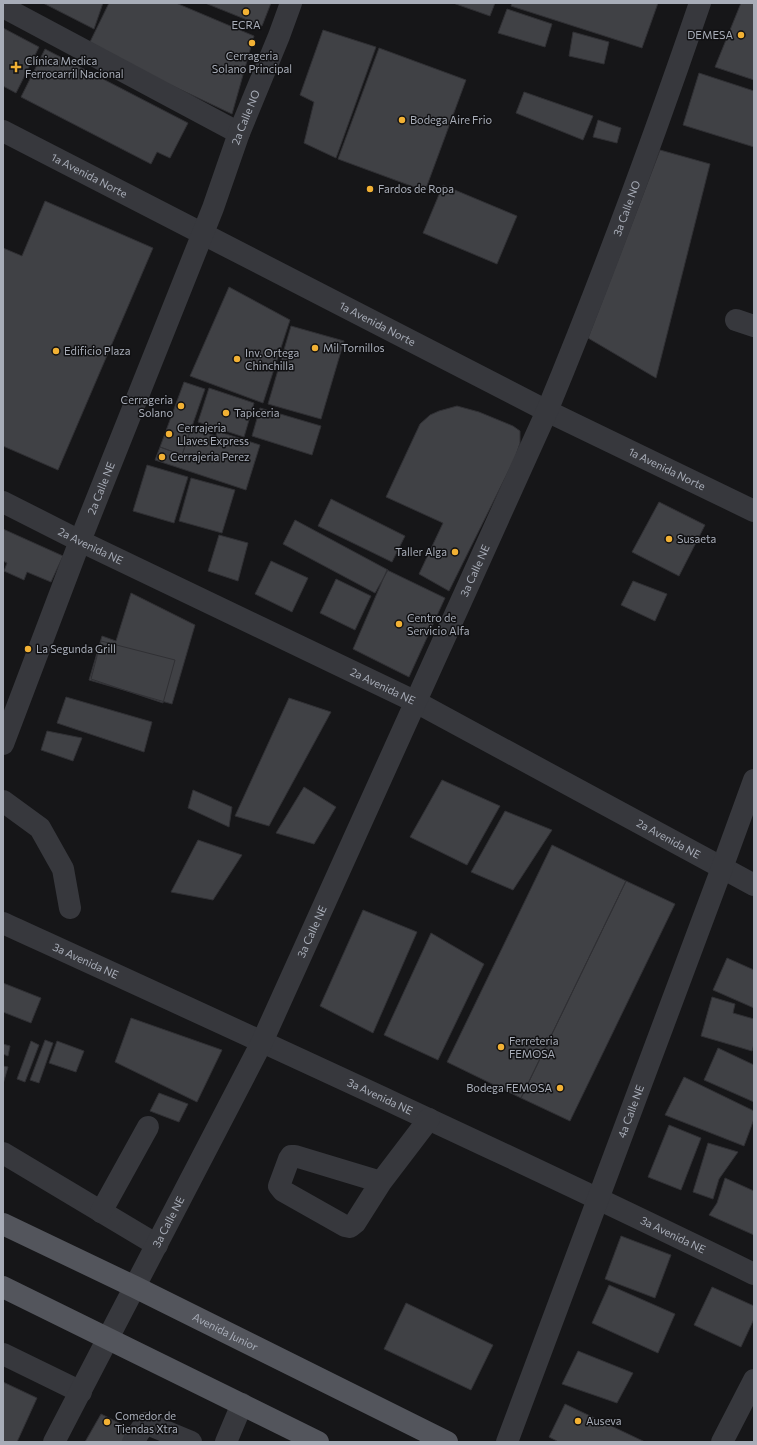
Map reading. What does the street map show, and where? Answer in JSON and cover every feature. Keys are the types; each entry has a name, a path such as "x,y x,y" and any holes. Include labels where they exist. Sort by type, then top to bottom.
{"main road":[{"name":"Avenida Junior","path":"3,1224 135,1287 447,1442"},
{"path":"3,1287 318,1442"}],"street":[{"name":"2a Calle NO","path":"202,233 213,208 239,133 291,3"},
{"name":"3a Calle NO","path":"547,411 589,308 634,189 700,3"},
{"path":"3,7 239,133"},
{"name":"1a Avenida Norte","path":"3,131 547,411 754,511"},
{"name":"2a Calle NE","path":"4,738 202,233"},
{"name":"3a Calle NE","path":"54,1442 262,1042 547,411"},
{"name":"2a Avenida NE","path":"3,502 80,541 416,702 754,885"},
{"name":"4a Calle NE","path":"507,1442 754,780"},
{"path":"3,802 40,828 63,869 70,908"},
{"name":"3a Avenida NE","path":"3,923 430,1119 598,1198 754,1274"},
{"path":"381,1182 430,1119"},
{"path":"101,1212 148,1128"},
{"path":"3,1153 157,1245"},
{"path":"3,1354 81,1392"},
{"path":"722,1442 754,1380"},
{"path":"226,1442 242,1404"},
{"path":"134,1442 145,1423 191,1442"}],"building":[{"path":"43,3 103,3 94,29"},
{"path":"109,3 176,3 254,36 232,114 88,46"},
{"path":"205,3 271,3 262,26"},
{"path":"453,3 495,3 490,16"},
{"path":"512,3 658,3 642,48 511,6"},
{"name":"DEMESA","path":"741,3 754,3 754,80 715,67"},
{"path":"507,9 552,24 545,47 498,33"},
{"name":"Clínica Medica Ferrocarril Nacional","path":"3,28 39,47 16,93 3,86"},
{"path":"323,30 376,47 336,158 304,143 314,102 300,95"},
{"path":"573,32 609,42 604,64 569,56"},
{"name":"Bodega Aire Frio","path":"379,48 466,80 425,191 338,159"},
{"path":"45,49 188,123 170,158 157,152 151,164 21,97"},
{"path":"699,73 754,91 754,147 683,125"},
{"path":"524,92 593,116 583,140 516,113"},
{"path":"598,120 621,128 617,143 593,137"},
{"path":"660,150 710,164 656,378 588,338"},
{"path":"443,185 517,216 497,264 423,233"},
{"name":"Edificio Plaza","path":"45,201 153,248 58,470 3,446 3,248 22,256"},
{"name":"Inv. Ortega Chinchilla","path":"229,287 290,320 263,403 190,376"},
{"path":"291,326 344,341 321,419 268,404"},
{"path":"184,382 205,389 182,455 160,447"},
{"name":"Tapiceria","path":"209,388 254,403 244,437 198,422"},
{"path":"457,406 479,412 513,426 520,431 520,443 515,458 449,591 419,574 443,523 386,497 420,424 430,415"},
{"path":"260,408 321,426 312,455 252,436"},
{"path":"191,428 216,436 217,431 260,445 246,490 155,460 160,447 182,455"},
{"path":"147,465 188,477 174,523 133,511"},
{"path":"191,478 235,490 222,533 179,521"},
{"path":"331,499 405,536 392,562 318,526"},
{"name":"Susaeta","path":"659,502 705,525 679,576 632,552"},
{"path":"295,520 388,570 375,593 283,544"},
{"path":"3,529 63,556 51,582 27,572 24,580 4,571 7,563 3,561"},
{"path":"219,535 248,543 238,581 208,571"},
{"path":"271,561 308,578 292,612 255,594"},
{"name":"Centro de Servicio Alfa","path":"387,570 445,598 409,677 353,649"},
{"path":"336,579 371,596 355,630 320,613"},
{"path":"633,581 667,594 655,621 621,605"},
{"path":"131,593 195,625 172,704 89,680 102,636 116,641"},
{"path":"101,641 175,660 163,703 91,679"},
{"path":"66,697 152,722 144,752 57,723"},
{"path":"289,698 331,712 269,826 235,816"},
{"path":"47,731 82,738 73,761 41,750"},
{"path":"442,780 500,806 467,865 410,837"},
{"path":"304,787 336,807 314,844 276,833"},
{"path":"193,790 232,807 229,827 188,808"},
{"path":"505,811 552,830 513,890 471,872"},
{"path":"198,840 242,855 213,900 171,892"},
{"path":"552,845 626,881 521,1098 447,1062"},
{"path":"626,881 675,904 570,1121 521,1098"},
{"path":"363,910 417,932 373,1033 320,1006"},
{"path":"431,933 484,964 438,1060 384,1035"},
{"path":"727,958 754,970 754,1008 713,990"},
{"path":"3,983 41,998 31,1023 3,1012"},
{"path":"712,997 735,1004 733,1013 754,1019 754,1044 752,1051 701,1036"},
{"path":"131,1018 222,1050 197,1102 115,1062"},
{"path":"45,1040 53,1043 39,1083 30,1080"},
{"path":"31,1041 39,1045 25,1082 17,1079"},
{"path":"57,1041 84,1051 76,1072 49,1063"},
{"path":"3,1044 10,1046 8,1056 3,1054"},
{"path":"718,1048 754,1065 754,1102 704,1080"},
{"path":"3,1066 8,1067 3,1084"},
{"path":"684,1077 754,1111 754,1119 744,1146 665,1115"},
{"path":"159,1093 188,1104 179,1122 150,1111"},
{"path":"669,1125 701,1138 681,1190 648,1177"},
{"path":"708,1143 738,1152 719,1179 713,1199 693,1192"},
{"path":"725,1178 754,1191 754,1235 709,1215 717,1203"},
{"path":"621,1236 671,1255 655,1298 605,1279"},
{"path":"609,1285 675,1314 658,1353 592,1323"},
{"path":"712,1287 754,1306 754,1319 741,1347 694,1325"},
{"path":"406,1303 493,1345 471,1390 384,1349"},
{"path":"578,1351 633,1373 617,1403 562,1384"},
{"path":"3,1382 37,1398 17,1442 3,1442"},
{"name":"Auseva","path":"565,1404 645,1442 556,1442 557,1441 549,1437"},
{"name":"Comedor de Tiendas Xtra","path":"101,1414 133,1430 126,1442 85,1442"}],"place":[{"name":"ECRA","path":"246,12"},
{"name":"DEMESA","path":"741,35"},
{"name":"Cerrageria Solano Principal","path":"252,43"},
{"name":"Clínica Medica Ferrocarril Nacional","path":"16,67"},
{"name":"Bodega Aire Frio","path":"402,120"},
{"name":"Fardos de Ropa","path":"370,189"},
{"name":"Mil Tornillos","path":"315,348"},
{"name":"Edificio Plaza","path":"56,351"},
{"name":"Inv. Ortega Chinchilla","path":"237,359"},
{"name":"Cerrageria Solano","path":"181,406"},
{"name":"Tapiceria","path":"226,413"},
{"name":"Cerrajeria Llaves Express","path":"169,434"},
{"name":"Cerrajeria Perez","path":"162,457"},
{"name":"Susaeta","path":"669,539"},
{"name":"Taller Alga","path":"455,552"},
{"name":"Centro de Servicio Alfa","path":"399,624"},
{"name":"La Segunda Grill","path":"28,649"},
{"name":"Ferreteria FEMOSA","path":"501,1047"},
{"name":"Bodega FEMOSA","path":"560,1088"},
{"name":"Auseva","path":"578,1421"},
{"name":"Comedor de Tiendas Xtra","path":"107,1422"}]}
